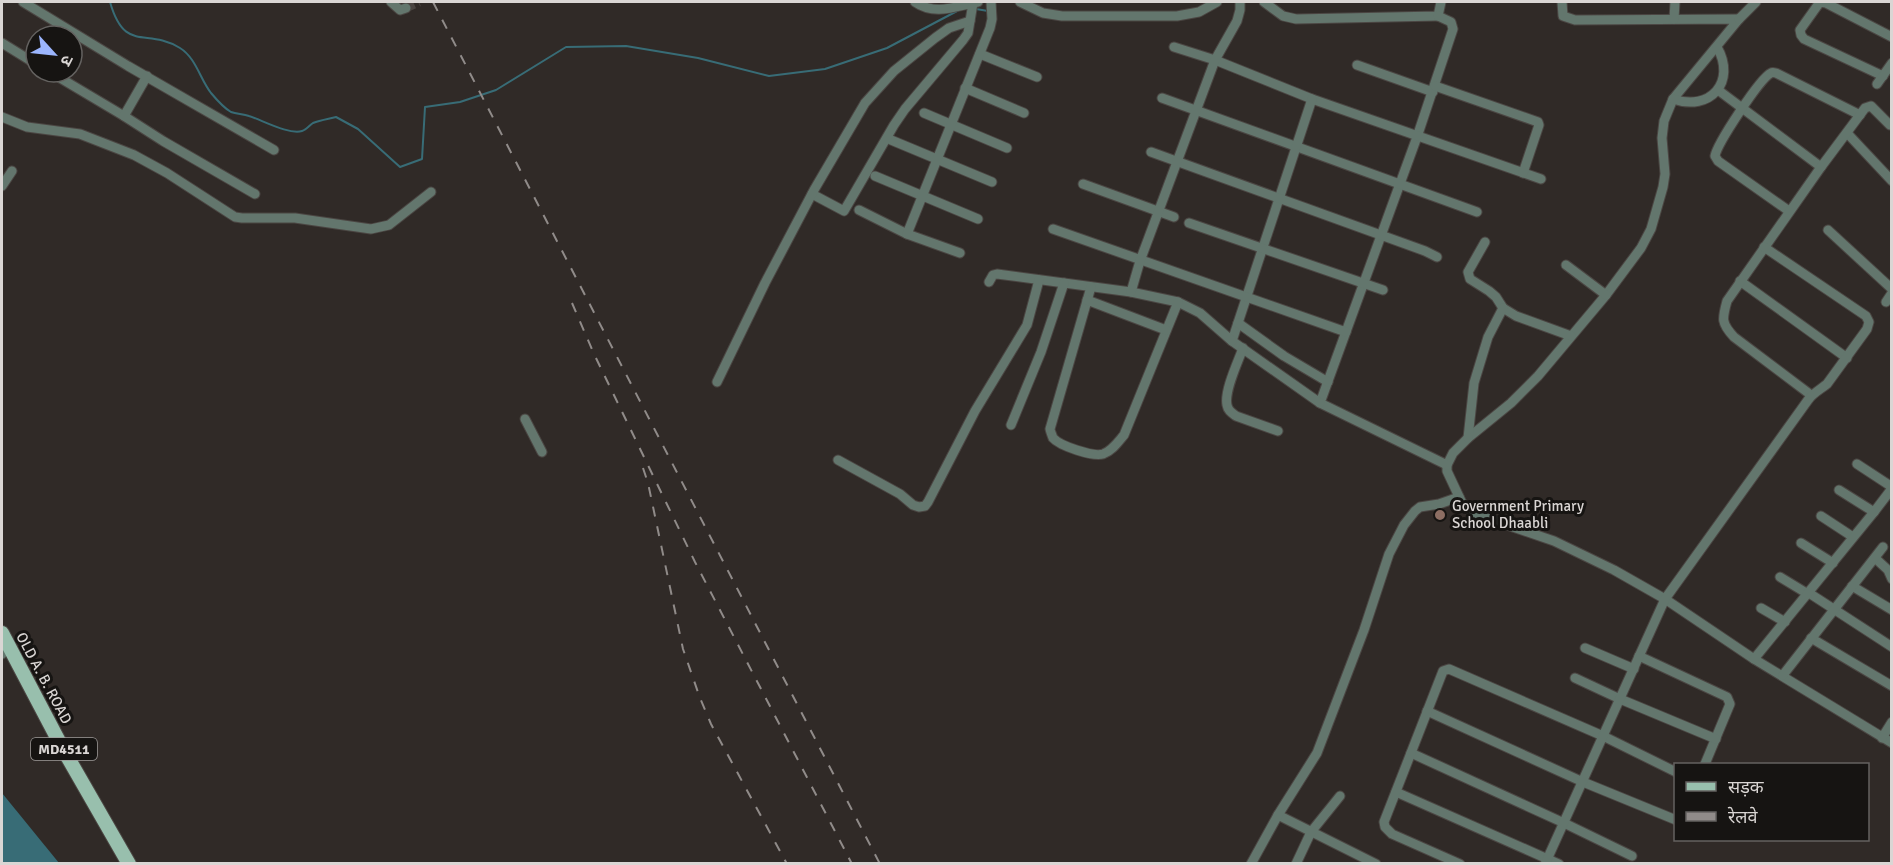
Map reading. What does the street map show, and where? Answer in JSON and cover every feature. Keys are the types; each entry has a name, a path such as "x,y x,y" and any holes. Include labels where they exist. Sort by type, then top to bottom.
{"main road":[{"name":"OLD A. B. ROAD","path":"2,633 63,749 129,864"},
{"name":"OLD A. B. ROAD","path":"2,651 120,864"}],"street":[{"path":"23,2 274,150"},
{"path":"391,2 400,10 406,8"},
{"path":"915,2 935,10 972,12 991,24"},
{"path":"1020,2 1043,13 1062,16 1177,16 1199,12 1217,2"},
{"path":"1264,2 1283,16 1296,19 1444,18"},
{"path":"1320,403 1417,137 1453,30 1444,18 1441,2"},
{"path":"1562,2 1563,16 1575,20 1739,19"},
{"path":"1674,20 1675,2"},
{"path":"1756,2 1739,19 1673,99 1664,121 1662,138 1665,174 1651,229 1641,249 1538,376 1511,403 1452,453 1447,471 1462,503 1475,514 1554,541 1614,570 1665,599 1754,659 1892,743"},
{"path":"1892,37 1820,2 1800,30 1804,39 1880,80 1892,63"},
{"path":"907,234 980,54 991,24 991,5"},
{"path":"1131,292 1140,261 1215,60 1237,21 1240,6"},
{"path":"717,382 765,282 812,194 865,104 894,71 972,12"},
{"path":"812,194 844,211 905,109 963,40 972,12"},
{"path":"2,43 24,57"},
{"path":"1174,46 1312,99 1541,179"},
{"path":"1673,99 1685,103 1697,103 1718,90 1725,68 1723,57 1717,47"},
{"path":"980,54 1037,77"},
{"path":"1357,65 1538,122 1539,125 1523,172"},
{"path":"1790,210 1718,161 1715,156 1717,148 1742,108 1768,75 1776,73 1860,115"},
{"path":"124,116 147,76"},
{"path":"70,84 255,194"},
{"path":"965,88 1024,112"},
{"path":"1718,90 1821,166"},
{"path":"1162,98 1477,212"},
{"path":"1232,341 1312,99"},
{"path":"1810,397 1734,337 1724,326 1723,316 1727,301 1821,166 1867,106 1871,106 1890,125"},
{"path":"924,113 1007,148"},
{"path":"2,117 27,127 80,134 134,155 167,173 227,213 242,218 295,218 370,229 381,228 389,225 431,192"},
{"path":"1847,132 1892,181"},
{"path":"891,140 992,182"},
{"path":"1151,152 1279,197 1437,257"},
{"path":"2,186 12,171"},
{"path":"875,176 978,219"},
{"path":"1083,184 1174,217"},
{"path":"859,210 907,234 960,253"},
{"path":"1189,224 1383,290"},
{"path":"1053,229 1346,332"},
{"path":"1828,230 1892,291 1887,302"},
{"path":"1485,242 1468,272 1470,279 1496,297 1503,308 1516,316 1571,336"},
{"path":"1546,861 1665,599 1801,409 1810,397 1827,384 1867,329 1869,322 1866,316 1764,247"},
{"path":"1566,265 1606,295"},
{"path":"989,282 993,275 997,274 1131,292 1178,302 1200,313 1232,341 1320,403 1447,465"},
{"path":"838,460 900,494 913,505 925,506 975,411 1027,325 1039,280"},
{"path":"1740,281 1847,357"},
{"path":"1011,425 1041,352 1064,283"},
{"path":"1091,287 1050,429 1053,438 1062,445 1096,455 1105,453 1115,446 1124,435 1178,302"},
{"path":"1087,300 1166,330"},
{"path":"1468,438 1474,383 1488,337 1503,308"},
{"path":"1238,323 1284,356 1328,382"},
{"path":"1243,348 1227,397 1227,406 1236,416 1278,431"},
{"path":"525,419 542,452"},
{"path":"1754,659 1890,491 1892,487 1857,464"},
{"path":"1839,490 1874,512"},
{"path":"1251,864 1278,815 1317,753 1364,630 1389,554 1404,525 1420,507 1439,504 1459,497"},
{"path":"1821,516 1853,537"},
{"path":"1801,543 1833,563"},
{"path":"1783,675 1883,548"},
{"path":"1875,558 1883,564 1892,579"},
{"path":"1780,577 1892,647"},
{"path":"1852,586 1892,610"},
{"path":"1761,608 1785,622"},
{"path":"1811,638 1892,686"},
{"path":"1585,648 1634,669"},
{"path":"1639,656 1727,697 1730,704 1706,763"},
{"path":"1460,864 1392,834 1384,822 1443,671 1449,669 1603,736 1674,771"},
{"path":"1575,678 1716,739"},
{"path":"1427,711 1583,782 1674,819"},
{"path":"1882,738 1892,723"},
{"path":"1411,753 1632,856"},
{"path":"1396,792 1546,861 1559,864"},
{"path":"1296,864 1311,832 1340,795"},
{"path":"1278,815 1376,864"}],"water":[{"path":"2,793 59,863 2,863"}],"waterway":[{"path":"110,2 122,28 130,34 168,42 185,52 211,93 231,112 297,132 313,123 336,117 358,129 400,167 422,159 425,107 460,102 496,90 566,47 626,46 698,58 769,76 825,69 887,48 959,10"},
{"path":"976,9 988,11"}],"tunnel":[{"path":"406,8 419,2"}],"railway":[{"path":"433,2 880,864"},
{"path":"572,303 594,354 695,562 852,864"},
{"path":"643,468 683,649 700,698 711,724 787,864"}],"place":[{"name":"Government Primary School Dhaabli","path":"1440,515"}]}
